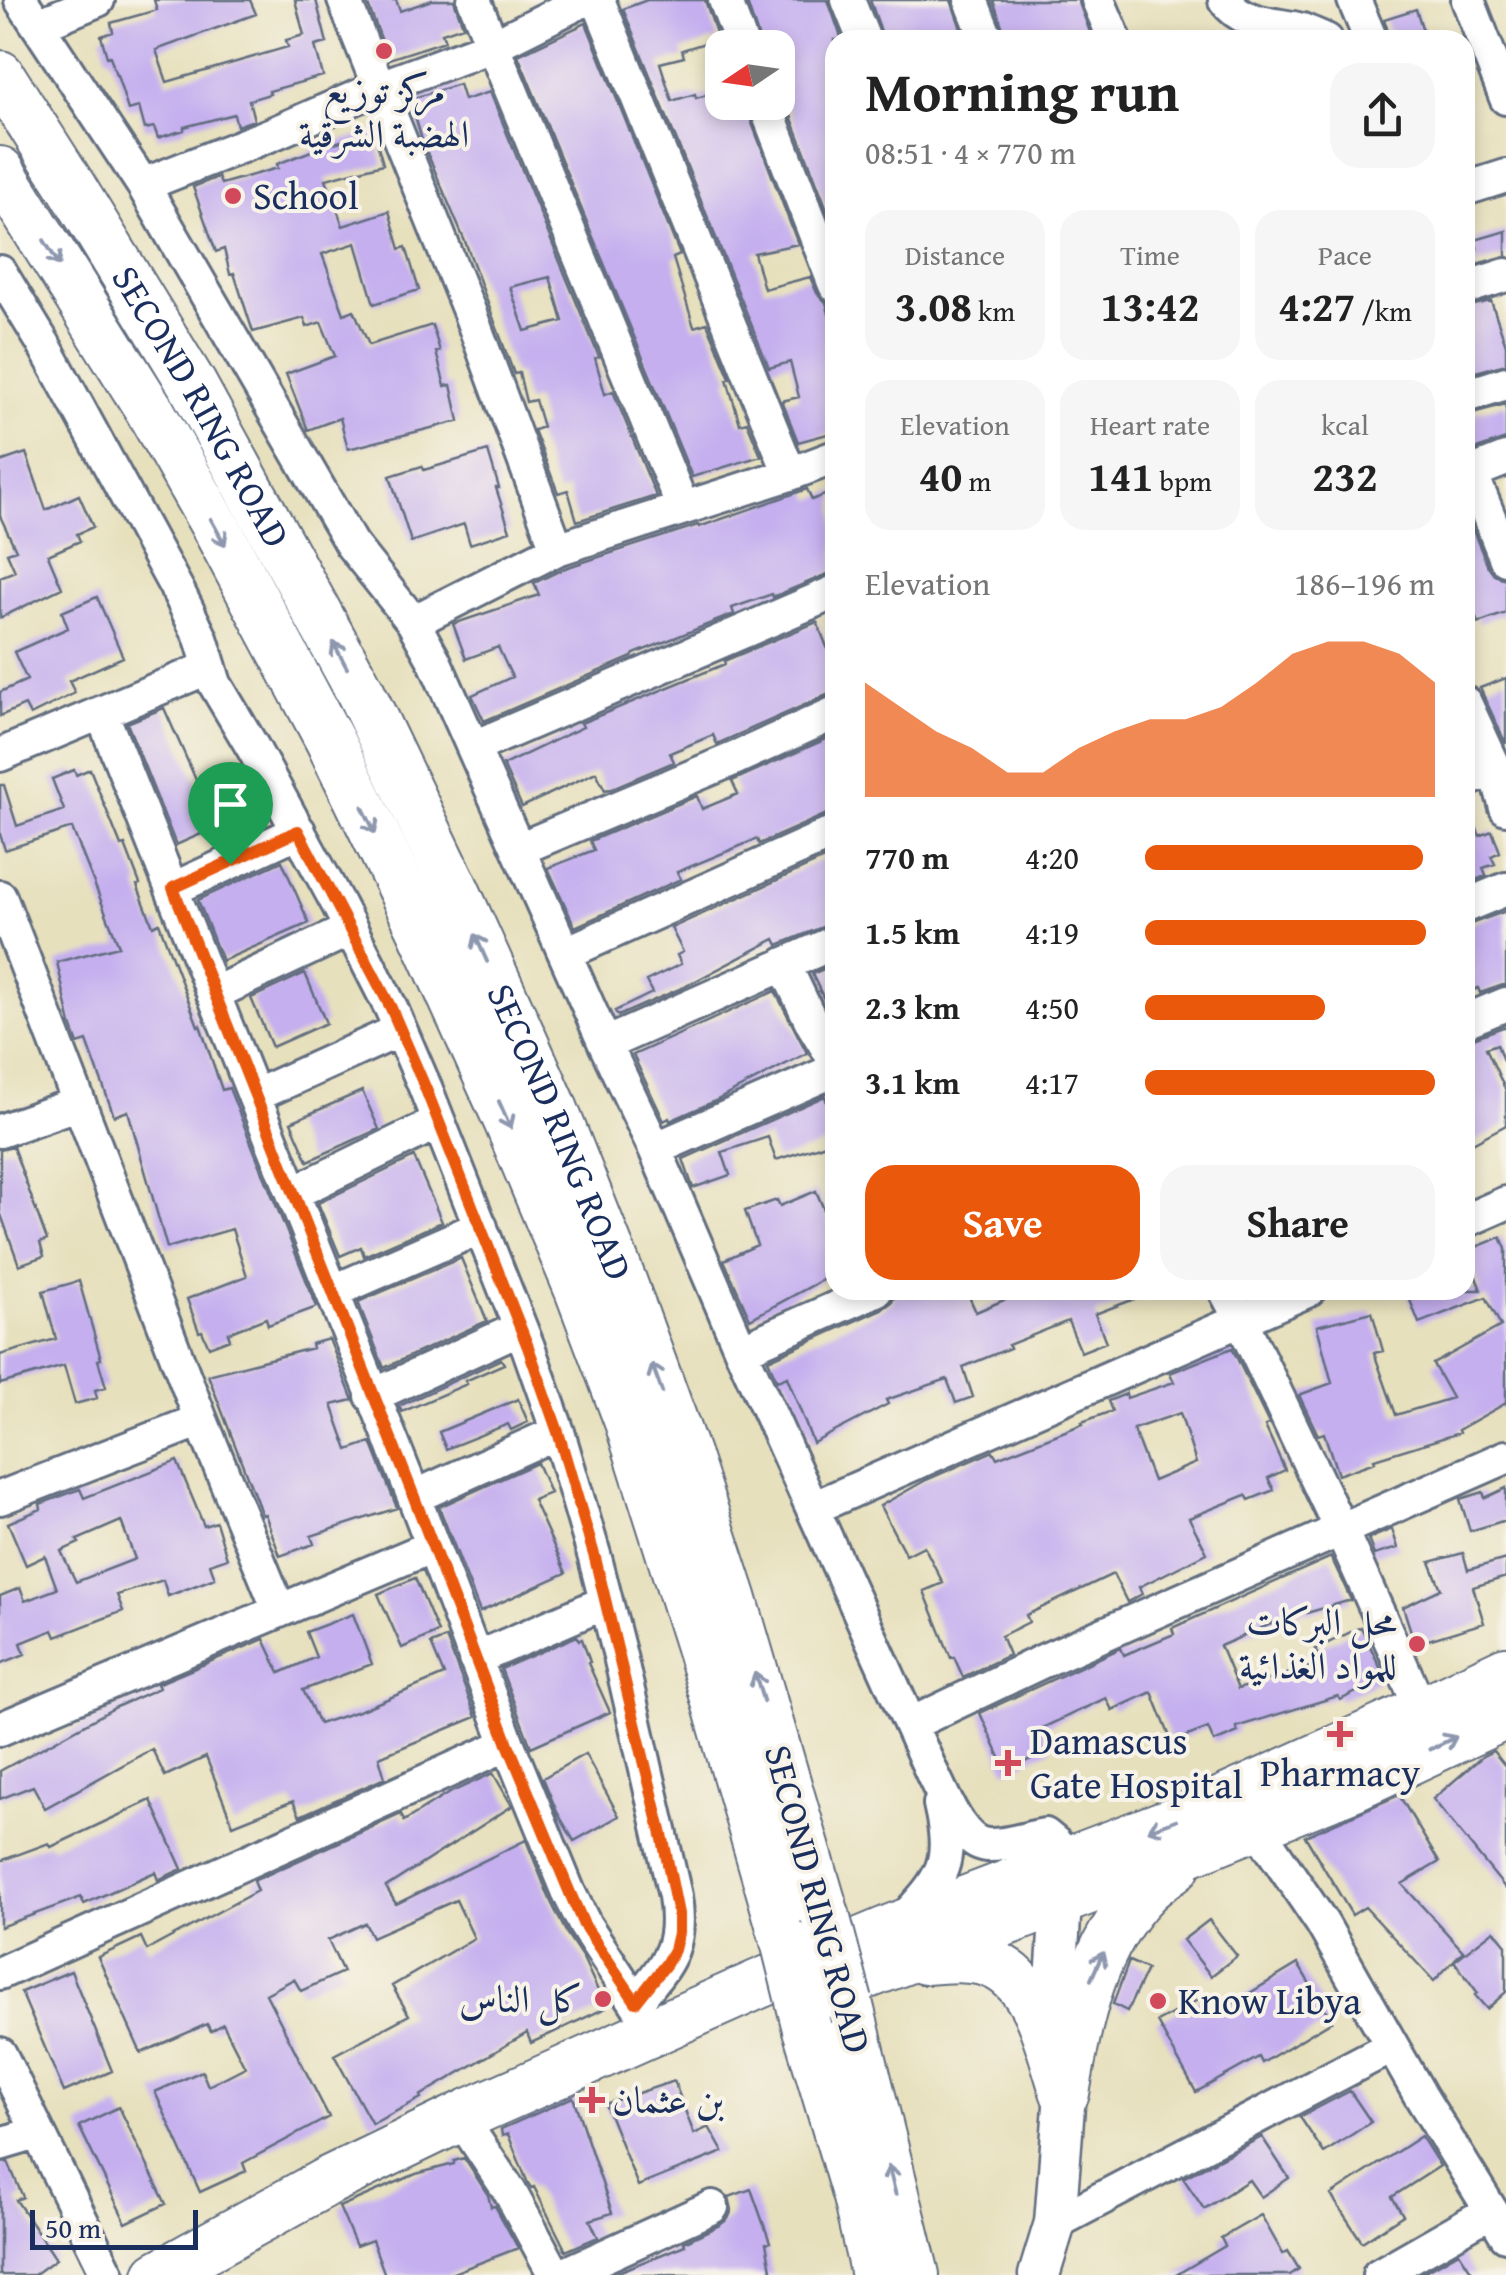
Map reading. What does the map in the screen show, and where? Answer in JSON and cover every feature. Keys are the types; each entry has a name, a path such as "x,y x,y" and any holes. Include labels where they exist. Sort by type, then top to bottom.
{"highway":[{"name":"SECOND RING ROAD","path":"0,75 192,384 361,694 552,1104 622,1280 732,1597 825,1915 915,2275"},
{"name":"SECOND RING ROAD","path":"0,170 148,409 321,723 421,928 508,1121 629,1422 702,1653 857,2197 875,2275"},
{"path":"158,2275 357,2166 651,2026 776,2008 898,1944 1063,1881 1193,1814 1422,1712 1506,1670"},
{"path":"1063,1881 1199,1848 1352,1787 1506,1715"},
{"path":"1065,2094 1078,2019 1094,1970 1116,1926 1146,1890 1199,1848"},
{"path":"898,1944 988,1962 1007,1972 1034,2005 1065,2094"},
{"path":"197,2275 468,2129 574,2090 651,2026"}],"main road":[{"path":"1052,2255 1065,2094 1056,1981 1063,1881"}],"street":[{"path":"98,0 29,12 143,185 351,544 414,622 434,660 605,1044 656,1149 741,1350 954,1815 966,1834 988,1845 1045,1835 1056,1844 1063,1881"},
{"path":"344,0 469,311 557,549"},
{"path":"474,0 683,508"},
{"path":"143,185 380,86 494,45 584,0"},
{"path":"598,0 790,474"},
{"path":"725,0 736,30"},
{"path":"848,0 860,30"},
{"path":"971,0 984,30"},
{"path":"1098,0 1111,30"},
{"path":"1225,0 1240,16 1302,30"},
{"path":"1354,0 1368,30"},
{"path":"1468,0 1506,98"},
{"path":"771,120 825,259"},
{"path":"1475,186 1506,176"},
{"path":"0,272 179,592 202,638 215,684 351,930 400,1030 520,1328 558,1432 606,1602 678,1914 674,1950 666,1964 651,2026"},
{"path":"1475,285 1506,275"},
{"path":"1475,393 1506,384"},
{"path":"1475,471 1506,459"},
{"path":"414,622 557,549 825,461"},
{"path":"1475,490 1506,560"},
{"path":"474,747 825,596"},
{"path":"0,755 210,667"},
{"path":"102,714 414,1497 508,1744 584,1925 651,2026"},
{"path":"519,849 825,718"},
{"path":"1480,775 1506,808"},
{"path":"173,888 298,831"},
{"path":"566,952 825,836"},
{"path":"1475,902 1506,889"},
{"path":"0,897 10,954 79,1102 201,1420 280,1610"},
{"path":"213,994 351,930"},
{"path":"605,1044 825,946"},
{"path":"784,964 825,1045"},
{"path":"1475,1017 1506,1004"},
{"path":"254,1096 400,1030"},
{"path":"656,1149 825,1074"},
{"path":"0,1131 79,1102"},
{"path":"292,1192 439,1122"},
{"path":"1475,1217 1506,1203"},
{"path":"332,1292 481,1227"},
{"path":"741,1350 854,1300"},
{"path":"1230,1300 1341,1530 1422,1712"},
{"path":"813,1508 1286,1300"},
{"path":"372,1396 520,1328"},
{"path":"0,1498 201,1420"},
{"path":"414,1497 558,1432"},
{"path":"911,1724 1043,1661 1506,1457"},
{"path":"0,1729 433,1546"},
{"path":"476,1659 606,1602"},
{"path":"0,1973 508,1744"},
{"path":"898,1944 944,1864 946,1828 933,1775"},
{"path":"1256,1826 1322,1922 1498,2223 1379,2275"},
{"path":"1052,2255 1392,2046"},
{"path":"0,2054 108,2275"},
{"path":"468,2129 510,2192 554,2275"},
{"path":"0,2144 37,2133"},
{"path":"562,2275 712,2206"}],"building":[{"path":"154,0 250,0 256,14 156,50 167,82 288,47 286,40 304,35 295,0 316,0 327,43 315,46 323,76 249,100 254,120 237,126 234,114 158,138 154,127 145,129 139,107 128,110 101,36 113,32 111,23 157,10"},
{"path":"366,0 396,0 400,11 432,0 454,0 463,26 442,33 445,41 389,59"},
{"path":"647,0 705,0 715,30 705,30 705,43 682,50 684,57 660,63 672,101 695,94 696,98 705,96 705,120 751,120 798,244 754,253 764,289 810,277 825,301 825,435 798,442 782,401 799,397 790,362 769,368 623,9"},
{"path":"746,0 828,0 838,30 825,30 825,204 793,120 795,30 756,30"},
{"path":"870,0 951,0 962,30 880,30"},
{"path":"993,0 1078,0 1089,30 1004,30"},
{"path":"1416,9 1423,30 1388,30 1384,19"},
{"path":"586,23 680,255 673,258 694,327 707,323 730,378 727,379 740,424 747,422 761,456 692,477 518,55"},
{"path":"459,84 464,100 490,92 599,357 595,358 605,394 613,391 656,496 577,521 568,490 558,493 534,430 543,427 535,400 526,402 519,373 514,374 423,143 410,99","holes":["550,277 563,321 525,331 510,287"]},
{"path":"374,132 383,164 326,179 343,226 389,211 400,249 406,247 419,290 374,304 356,243 322,254 344,314 354,310 369,345 432,325 445,386 451,385 459,421 348,449 340,418 308,430 286,374 335,356 321,322 307,327 304,318 253,332 234,273 230,274 224,249 216,252 193,187 218,177 221,184 278,168 277,164 327,145"},
{"path":"1506,231 1506,256 1475,264 1475,240"},
{"path":"1491,301 1506,345 1506,364 1475,372 1475,305"},
{"path":"1506,404 1506,439 1475,450 1475,412"},
{"path":"488,451 510,531 470,544 464,524 411,542 390,476"},
{"path":"26,453 46,510 79,495 93,527 77,534 80,541 48,555 62,588 0,618 0,577 15,571 7,553 16,550 0,516 0,462"},
{"path":"807,489 812,500 825,495 825,575 773,597 772,594 732,608 734,614 484,721 472,695 512,677 498,647 466,659 453,624 539,595 534,583 565,568"},
{"path":"1475,535 1488,567 1494,575 1506,579 1506,613 1478,623"},
{"path":"97,597 123,657 69,681 75,693 30,715 25,705 0,716 0,692 27,680 14,652 68,628 62,612"},
{"path":"817,622 825,642 825,696 717,744 713,735 670,753 674,762 610,789 605,790 596,772 522,807 503,765 583,727 581,723 725,664 724,661"},
{"path":"1506,678 1506,744 1480,688"},
{"path":"164,708 217,827 176,845 127,723"},
{"path":"825,739 825,815 759,844 757,839 677,872 681,879 575,927 548,868 594,850 590,841 697,796 702,809 738,794 732,781"},
{"path":"90,769 121,846 125,845 153,926 159,923 222,1090 229,1088 317,1307 268,1325 266,1318 228,1333 230,1339 209,1347 187,1299 247,1276 232,1229 167,1248 128,1111 114,1116 87,1041 78,1044 57,962 119,946 72,828 5,850 0,834 0,785 4,785 17,826 64,810 52,779 74,770 76,775"},
{"path":"1475,825 1480,836 1492,831 1500,852 1491,856 1495,864 1483,868 1486,876 1475,880"},
{"path":"825,859 825,926 778,945 775,939 684,987 618,1016 615,1011 652,993 646,981 681,964 677,955 683,952 671,928"},
{"path":"282,861 309,923 222,961 198,900"},
{"path":"1506,911 1506,984 1480,993 1475,990 1475,922"},
{"path":"825,968 825,1001 812,974"},
{"path":"305,973 326,1023 272,1047 251,998"},
{"path":"775,991 807,1053 713,1102 664,1121 633,1055"},
{"path":"1506,1026 1506,1060 1503,1061 1497,1044 1486,1048 1506,1091 1506,1125 1475,1142 1475,1037"},
{"path":"362,1091 379,1129 308,1161 291,1122"},
{"path":"825,1096 825,1144 776,1160 768,1137 722,1152 730,1175 693,1188 683,1159"},
{"path":"13,1147 47,1240 40,1243 44,1256 19,1265 0,1212 0,1150"},
{"path":"414,1157 442,1222 364,1256 361,1247 340,1256 318,1203"},
{"path":"816,1191 825,1212 825,1278 750,1319 724,1260 757,1245 745,1211 777,1200 780,1206"},
{"path":"1501,1237 1506,1249 1506,1403 1458,1430 1459,1433 1374,1459 1375,1462 1338,1475 1324,1433 1318,1435 1299,1395 1332,1383 1317,1326 1372,1312 1383,1351 1374,1353 1396,1415 1452,1398 1433,1364 1501,1326 1486,1297 1419,1323 1410,1300 1475,1300 1475,1290 1481,1290 1475,1274 1475,1247"},
{"path":"461,1258 487,1321 384,1368 358,1302"},
{"path":"79,1281 106,1387 95,1390 97,1398 75,1404 64,1366 0,1384 0,1355 56,1339 43,1291"},
{"path":"971,1300 976,1312 1004,1300 1132,1300 1095,1314 1106,1342 1081,1352 1068,1321 963,1367 973,1397 956,1403 947,1379 886,1400 888,1404 813,1443 787,1377 777,1381 768,1360 892,1302"},
{"path":"329,1339 353,1400 332,1405 348,1450 371,1442 397,1508 311,1536 314,1544 280,1556 208,1375 312,1348 311,1344"},
{"path":"1232,1348 1269,1424 1265,1426 1285,1470 1268,1478 1274,1490 1249,1500 1246,1495 1189,1518 1207,1553 1139,1587 1142,1594 1127,1602 1113,1574 1026,1615 1029,1622 1001,1636 1009,1655 963,1677 954,1657 951,1658 924,1591 943,1583 924,1546 906,1555 880,1506 926,1480 993,1451 997,1458 1112,1411 1108,1401 1174,1382 1170,1373","holes":["1180,1413 1196,1463 1153,1481 1133,1429"]},
{"path":"501,1359 504,1364 465,1381 467,1384 402,1412 399,1406"},
{"path":"518,1399 528,1422 511,1430 508,1424 446,1449 439,1432"},
{"path":"177,1461 204,1526 216,1522 227,1558 210,1564 215,1578 168,1596 163,1580 117,1595 123,1611 56,1637 53,1630 21,1643 25,1654 0,1664 0,1596 20,1588 25,1601 57,1589 45,1556 26,1565 8,1523 41,1509 40,1504 80,1489 84,1498","holes":["121,1521 135,1559 76,1582 61,1551"]},
{"path":"537,1463 550,1493 533,1500 566,1573 480,1612 439,1507"},
{"path":"1506,1488 1506,1520 1470,1531 1460,1499 1483,1492 1485,1498"},
{"path":"1392,1529 1398,1548 1374,1555 1368,1539"},
{"path":"1463,1553 1468,1570 1506,1559 1506,1577 1473,1587 1484,1623 1415,1644 1403,1607 1441,1589 1430,1562"},
{"path":"1331,1557 1351,1600 1307,1613 1306,1609 1220,1646 1238,1689 1323,1663 1316,1649 1361,1627 1385,1678 1340,1700 1338,1696 1236,1727 1238,1732 1214,1742 1208,1728 1172,1742 1152,1692 1112,1710 1106,1698 1042,1728 1052,1749 1006,1771 980,1713 1121,1648 1124,1655 1174,1634 1172,1628"},
{"path":"415,1578 438,1632 402,1648 378,1594"},
{"path":"353,1614 372,1664 303,1690 319,1724 444,1675 431,1644 446,1638 476,1717 379,1757 385,1778 300,1816 293,1801 233,1825 206,1757 165,1776 152,1749 45,1808 33,1786 0,1799 0,1771 116,1707 159,1688 157,1684 264,1639 280,1673 316,1657 306,1632"},
{"path":"577,1636 582,1639 610,1712 531,1747 501,1669"},
{"path":"1493,1751 1506,1767 1506,1889 1433,1799"},
{"path":"585,1754 619,1816 574,1841 543,1778"},
{"path":"493,1773 512,1806 386,1887 396,1904 526,1840 551,1902 606,2008 531,2043 527,2033 372,2124 334,2055 409,2015 392,1986 474,1938 456,1900 372,1937 365,1923 328,1940 343,1972 301,1991 294,1979 266,1994 329,2117 243,2163 246,2171 200,2192 155,2092 202,2071 208,2086 245,2067 223,2024 211,2031 207,2024 141,2053 98,1957 141,1937 147,1950 257,1891 253,1881 401,1814 404,1821 449,1793"},
{"path":"1399,1795 1439,1862 1402,1884 1463,1951 1434,1981 1365,1907 1352,1915 1305,1836"},
{"path":"151,1800 182,1869 158,1880 155,1872 84,1904 81,1897 0,1927 0,1861 49,1843 51,1847"},
{"path":"1209,1920 1237,1956 1211,1976 1183,1940"},
{"path":"1494,1930 1506,1945 1506,1992 1487,2009 1454,1961"},
{"path":"1129,1961 1147,1969 1127,2011 1113,2004"},
{"path":"1298,1964 1332,2021 1262,2063 1259,2057 1196,2092 1157,2022 1205,1996 1215,2014"},
{"path":"71,1971 112,2071 64,2092 21,1992"},
{"path":"674,2081 694,2134 709,2127 723,2152 638,2186 605,2104"},
{"path":"1350,2091 1371,2122 1324,2153 1300,2117"},
{"path":"573,2097 612,2213 590,2220 598,2237 566,2251 534,2187 527,2181 508,2134 502,2136 501,2129"},
{"path":"119,2107 166,2204 126,2223 79,2126"},
{"path":"1421,2136 1440,2166 1392,2197 1403,2215 1362,2242 1331,2195"},
{"path":"1262,2137 1289,2178 1261,2197 1249,2180 1204,2209 1183,2178"},
{"path":"464,2158 518,2248 448,2275 385,2275 372,2240 356,2246 339,2207"},
{"path":"8,2162 23,2197 16,2200 56,2259 34,2275 0,2275 0,2163"},
{"path":"751,2189 770,2242 766,2243 772,2275 611,2275 685,2245 684,2242 720,2225 732,2210 729,2197"},
{"path":"1261,2215 1283,2254 1288,2251 1299,2269 1290,2275 1176,2275 1225,2246 1221,2238"},
{"path":"1459,2252 1474,2275 1419,2275"}],"place":[{"name":"مركز توزيع الهضبة الشرقية","path":"384,51"},
{"name":"School","path":"233,196"},
{"name":"محل البركات للمواد الغذائية","path":"1417,1644"},
{"name":"Pharmacy","path":"1340,1734"},
{"name":"Damascus Gate Hospital","path":"1008,1763"},
{"name":"كل الناس","path":"603,1999"},
{"name":"Know Libya","path":"1158,2001"},
{"name":"بن عثمان","path":"592,2100"}],"route":[{"path":"298,831 391,1008 528,1347 595,1558 678,1914 674,1950 636,2002 584,1925 508,1744 173,888 230,864 298,831"}]}
